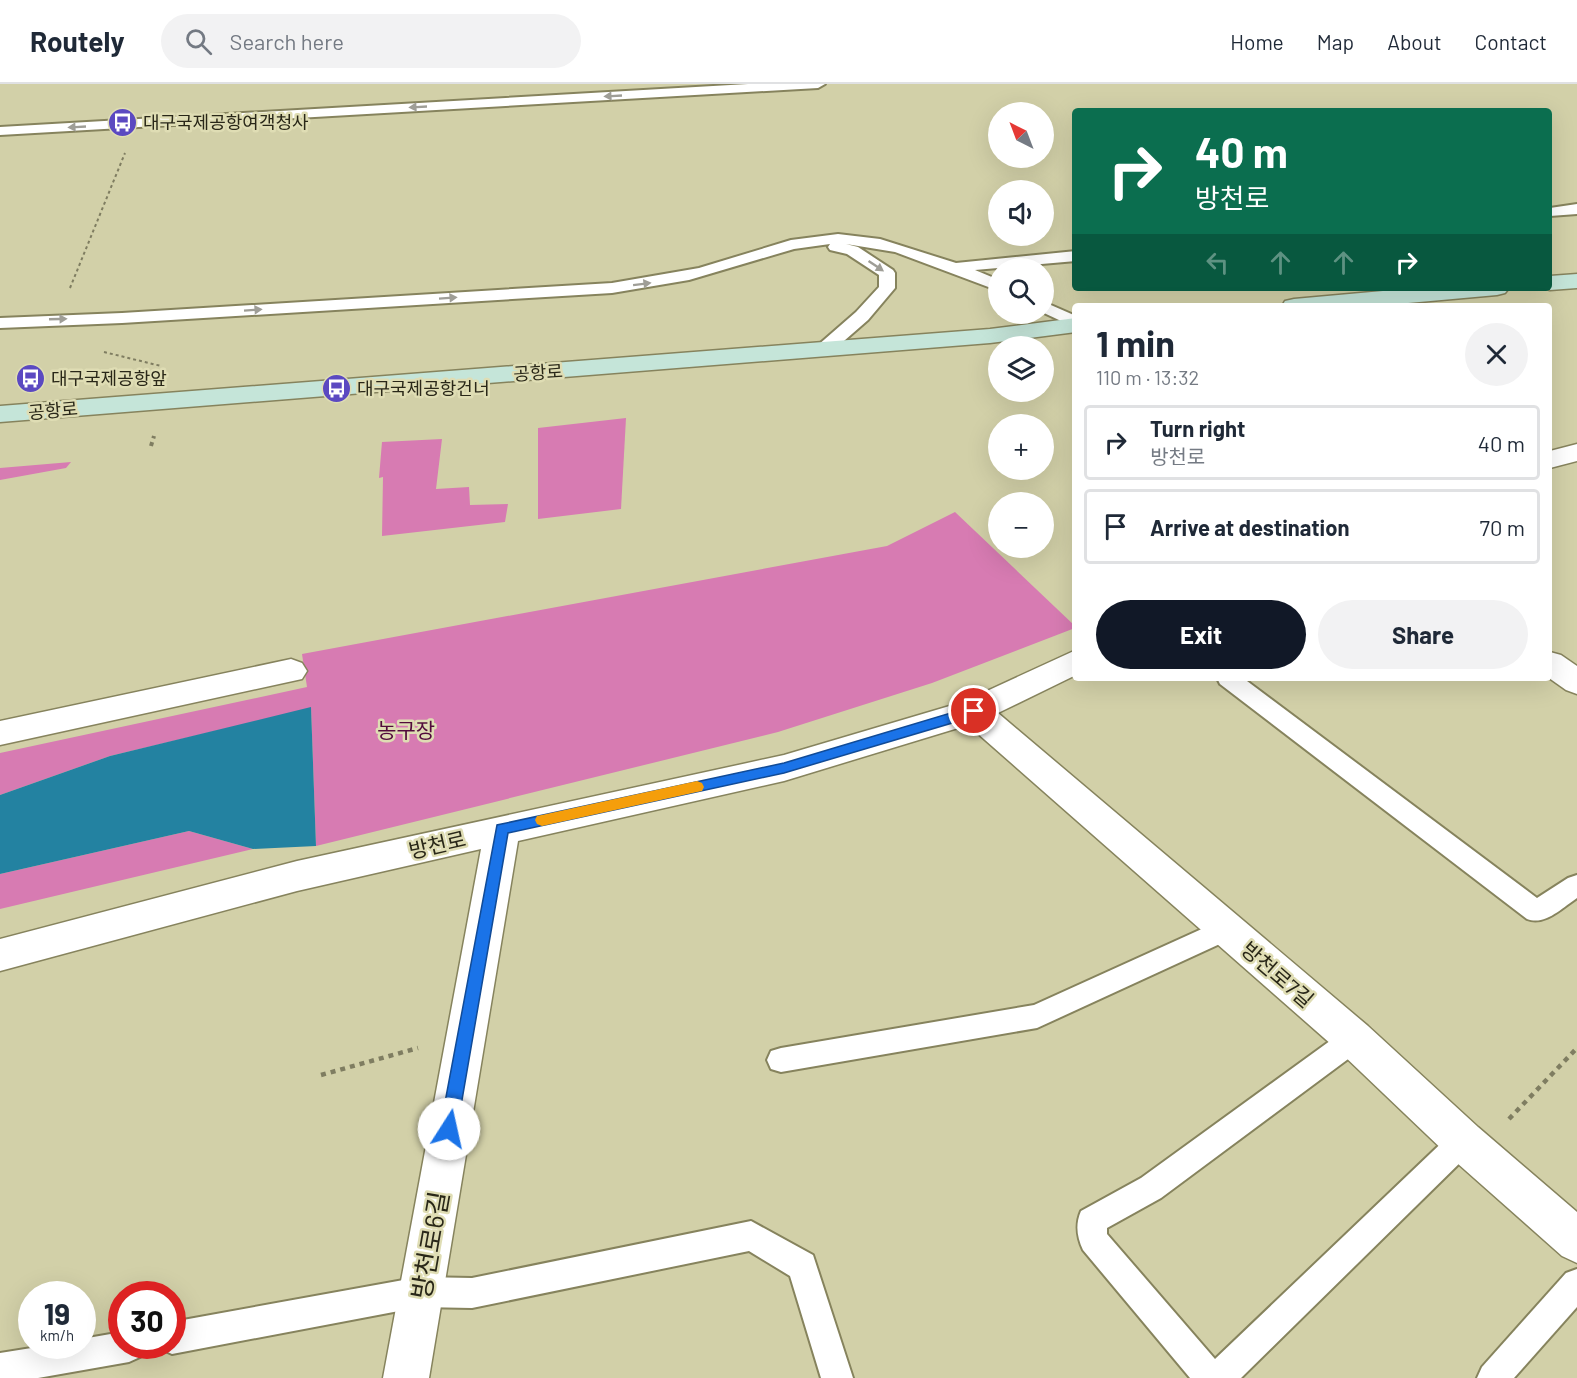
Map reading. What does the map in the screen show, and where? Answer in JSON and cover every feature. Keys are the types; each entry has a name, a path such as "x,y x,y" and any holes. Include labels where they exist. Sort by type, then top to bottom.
{"main road":[{"path":"1552,283 1577,281"},
{"path":"1330,303 1464,291"},
{"name":"공항로","path":"0,414 823,350 990,336 1072,325"}],"street":[{"path":"1552,459 1577,452"},
{"name":"방천로","path":"0,955 297,876 784,768 974,711 1072,663"},
{"path":"1552,664 1577,682"},
{"path":"0,733 291,671"},
{"name":"방천로7길","path":"974,711 1354,1039 1470,1147 1577,1241"},
{"name":"방천로6길","path":"405,1378 502,829"}],"lane":[{"path":"0,131 818,84"},
{"path":"1552,212 1577,209"},
{"path":"0,323 612,288 657,282 715,269 761,252 802,242 837,239 884,243 988,282"},
{"path":"802,242 852,250 887,273 887,288 862,316 823,350"},
{"path":"952,267 1072,256"},
{"path":"1054,312 1072,322"},
{"path":"1232,681 1536,912 1577,885"},
{"path":"782,1060 1037,1016 1226,929"},
{"path":"1211,1378 1093,1240 1090,1221 1151,1188 1354,1039"},
{"path":"1218,1378 1470,1147"},
{"path":"186,1335 420,1292 472,1293 751,1236 802,1266 837,1378"},
{"path":"1494,1378 1577,1284"},
{"path":"0,1369 108,1350"}],"path":[{"path":"321,1074 465,1036"},
{"path":"1470,1147 1577,1048"}],"green space":[{"path":"626,418 621,509 538,519 538,428"},
{"path":"442,439 436,489 469,487 470,505 508,504 505,522 382,536 383,477 379,478 382,442"},
{"path":"71,462 66,468 0,480 0,468"},
{"name":"농구장","path":"955,512 988,543 988,558 1003,558 1072,623 1072,629 932,683 778,732 316,846 311,708 110,756 0,795 0,753 307,687 302,654 887,546"},
{"path":"189,831 253,849 0,909 0,874"}],"water":[{"path":"311,707 316,846 253,849 189,831 0,874 0,795 110,756"}],"slow traffic":[{"path":"542,820 697,787"}],"place":[{"name":"대구국제공항여객청사","path":"122,122"},
{"name":"대구국제공항앞","path":"30,378"},
{"name":"대구국제공항건너","path":"336,388"}],"route":[{"path":"449,1129 502,829 784,768 974,711"}]}
